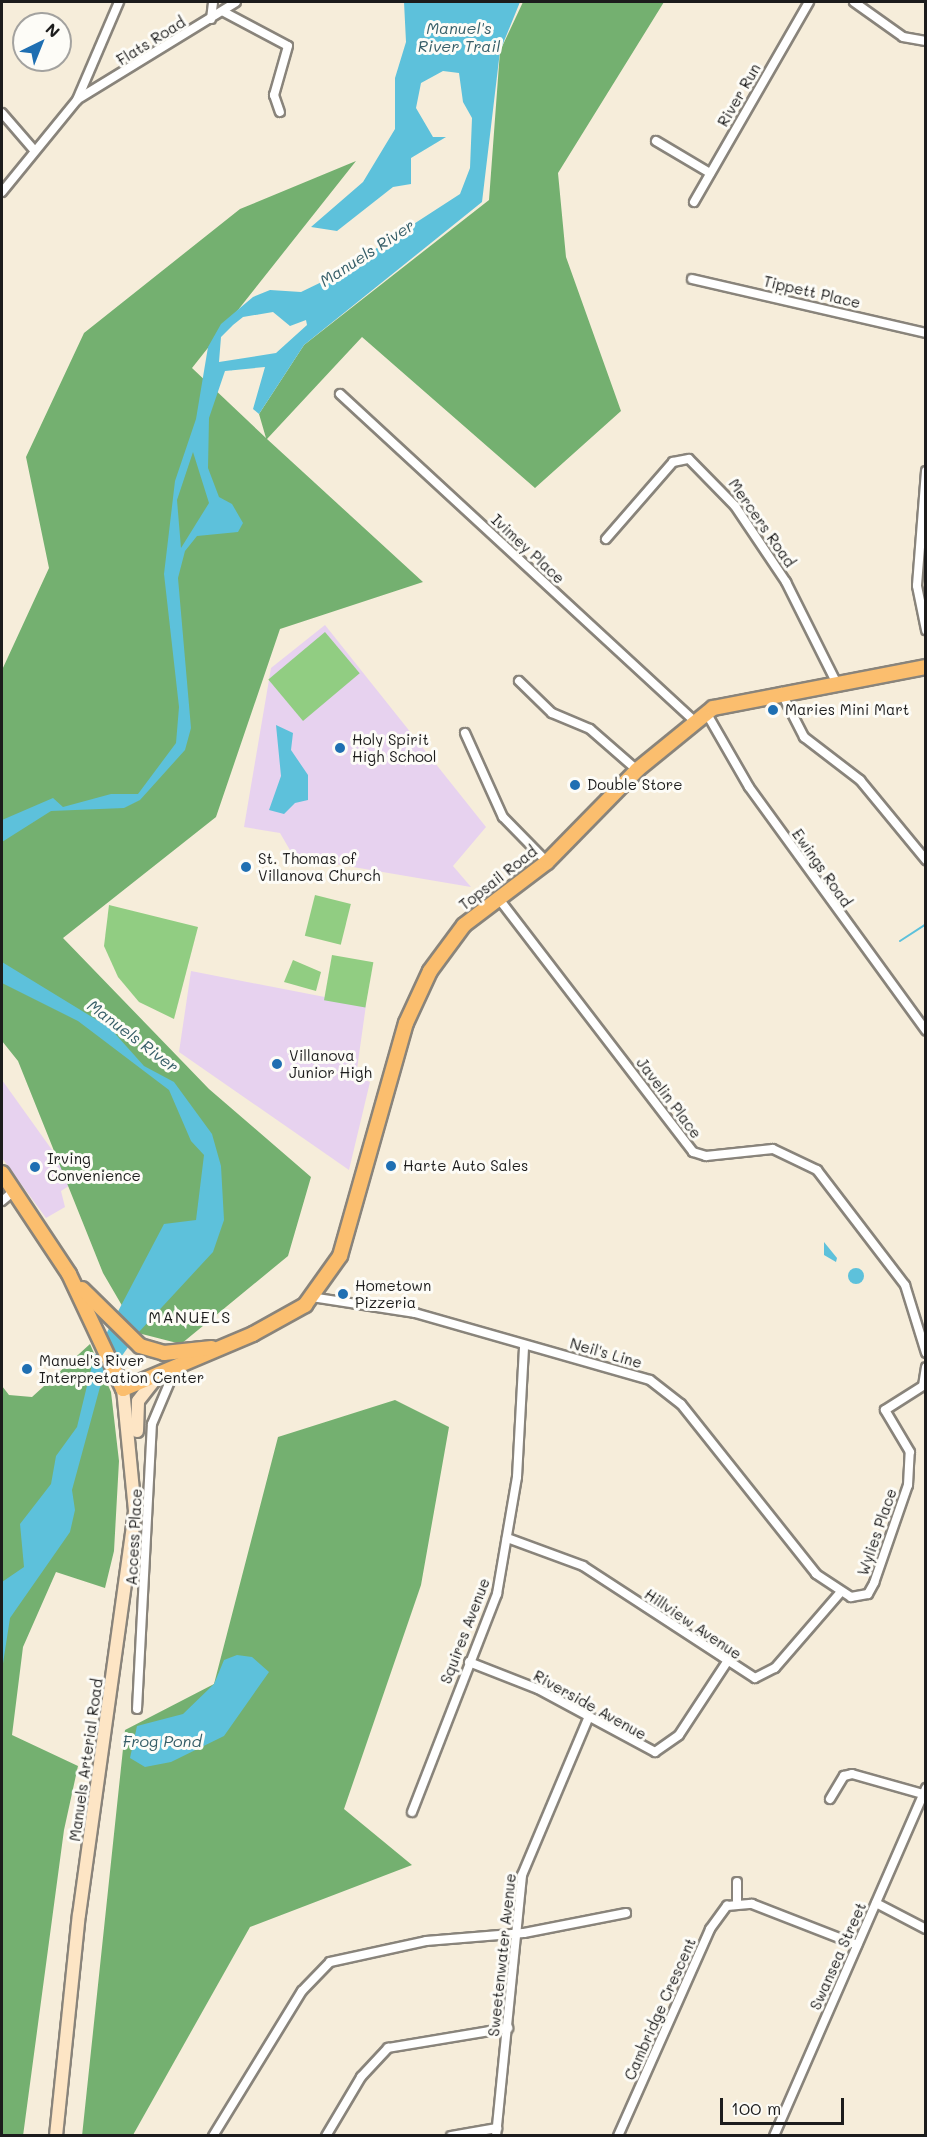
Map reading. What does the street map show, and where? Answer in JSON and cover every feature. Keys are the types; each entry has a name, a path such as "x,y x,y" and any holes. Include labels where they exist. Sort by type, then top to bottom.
{"main road":[{"name":"Topsail Road","path":"123,1389 174,1372 227,1345 310,1297 340,1256 406,1023 430,971 464,925 547,861 637,770 702,718 781,692 838,687 926,667"},
{"path":"2,1173 69,1274 104,1315 140,1346 164,1353 227,1345"},
{"path":"69,1274 123,1389"},
{"path":"134,1465 138,1401 155,1379"},
{"name":"Manuels Arterial Road","path":"56,2136 76,1939 125,1600 134,1465 123,1389"}],"street":[{"path":"2,192 77,100 119,2"},
{"path":"211,19 213,2"},
{"name":"Flats Road","path":"77,100 224,12 236,2"},
{"name":"River Run","path":"694,202 808,2"},
{"path":"854,2 903,37 926,41"},
{"path":"224,12 288,46 274,95 280,112"},
{"path":"2,113 34,150"},
{"path":"656,141 710,173"},
{"name":"Tippett Place","path":"692,279 926,333"},
{"name":"Ivimey Place","path":"340,394 702,718"},
{"name":"Mercers Road","path":"606,539 673,462 689,459 735,506 786,582 838,687"},
{"path":"926,471 917,586 926,630"},
{"path":"519,681 552,713 590,729 637,770"},
{"path":"781,692 804,737 860,780 926,860"},
{"name":"Ewings Road","path":"702,718 748,787 926,1031"},
{"path":"465,733 503,817 547,861"},
{"name":"Javelin Place","path":"499,899 693,1152 706,1156 773,1149 817,1170 904,1286 926,1353"},
{"path":"2,1201 14,1191"},
{"name":"Neil's Line","path":"310,1297 414,1313 650,1380 681,1404 783,1538 840,1593"},
{"name":"Squires Avenue","path":"412,1812 497,1594 519,1463 524,1346"},
{"name":"Wylies Place","path":"840,1593 868,1594 908,1485 910,1452 885,1410 923,1386 926,1367"},
{"name":"Access Place","path":"136,1709 152,1424 174,1372"},
{"name":"Hillview Avenue","path":"507,1538 583,1566 750,1677 766,1676 840,1593"},
{"name":"Riverside Avenue","path":"469,1662 532,1686 641,1749 660,1751 679,1735 728,1662"},
{"name":"Sweetenwater Avenue","path":"496,2132 525,1866 588,1719"},
{"path":"830,1799 844,1776 852,1774 924,1791"},
{"name":"Swansea Street","path":"774,2136 924,1791"},
{"path":"737,1882 737,1901 857,1945"},
{"name":"Cambridge Crescent","path":"618,2136 710,1929 737,1901"},
{"path":"876,1903 926,1929"},
{"path":"213,2136 302,1991 330,1962 426,1941 516,1933 626,1913"},
{"path":"326,2136 361,2077 388,2048 508,2028"},
{"path":"451,2136 496,2132"}],"shaded area":[{"name":"Holy Spirit High School","path":"325,625 486,827 453,866 471,887 294,857 280,833 244,827 271,668"},
{"name":"Villanova Junior High","path":"191,971 366,1005 356,1076 370,1082 349,1170 179,1052"},
{"path":"2,1080 75,1182 61,1191 65,1207 46,1218 2,1158"}],"green space":[{"path":"523,2 664,2 558,173 566,257 621,411 535,488 362,337 267,439 423,582 280,629 216,817 63,938 209,1089 311,1177 288,1256 181,1344 138,1333 103,1273 18,1061 2,1041 2,670 49,568 26,457 84,333 240,209 356,161 192,368 266,438 259,414 304,345 489,200 500,51"},
{"path":"325,632 360,673 303,721 268,680"},
{"path":"315,895 351,904 341,945 305,936"},
{"path":"109,905 198,927 174,1019 139,1002 118,977 104,946"},
{"path":"332,955 373,962 365,1008 324,1000"},
{"path":"293,960 321,972 316,991 284,982"},
{"path":"90,1344 111,1392 119,1461 114,1551 105,1588 56,1572 23,1647 12,1735 78,1766 64,1830 23,2136 2,2135 2,1386 9,1395 32,1397"},
{"path":"395,1400 449,1427 421,1585 344,1809 412,1865 250,1927 133,2135 82,2136 125,1730 214,1684 278,1437"}],"water":[{"name":"Manuel's River Trail","path":"404,2 520,2 500,51 482,202 304,345 259,414 253,409 265,367 225,371 209,418 208,468 219,497 232,504 243,523 238,532 197,536 185,551 178,578 191,728 185,750 140,800 124,808 51,811 2,842 2,820 53,798 63,807 111,794 138,794 176,743 179,707 164,574 175,481 196,419 208,347 221,324 253,297 270,290 301,292 332,277 460,194 470,168 472,118 463,102 459,73 443,71 421,83 416,108 433,137 446,137 411,158 411,184 393,187 337,231 311,227 363,182 395,129 395,78 406,42","holes":["273,312 290,326 306,320 307,325 276,353 219,362 221,337 233,325 243,317","193,452 209,503 181,548 177,500"]},
{"path":"276,725 293,733 291,750 308,775 308,800 295,803 284,814 269,810 281,776"},
{"path":"2,962 110,1028 144,1066 174,1082 212,1134 221,1166 224,1220 213,1252 138,1333 100,1387 72,1490 75,1510 70,1532 10,1618 2,1670 2,1582 24,1567 20,1524 51,1484 56,1456 77,1427 94,1357 164,1224 196,1220 204,1155 191,1141 169,1090 78,1021 2,983"},
{"path":"824,1242 837,1258 836,1262 824,1255"},
{"path":"856,1268 862,1270 864,1276 862,1282 856,1284 850,1282 848,1276 850,1270"},
{"name":"Frog Pond","path":"237,1655 252,1657 269,1672 224,1736 171,1762 145,1767 130,1758 137,1726 183,1714 214,1684 224,1660"}],"waterway":[{"path":"900,941 926,924"}],"place":[{"name":"Maries Mini Mart","path":"773,710"},
{"name":"Holy Spirit High School","path":"340,748"},
{"name":"Double Store","path":"575,785"},
{"name":"St. Thomas of Villanova Church","path":"246,867"},
{"name":"Villanova Junior High","path":"277,1064"},
{"name":"Harte Auto Sales","path":"391,1166"},
{"name":"Irving Convenience","path":"35,1167"},
{"name":"Hometown Pizzeria","path":"343,1294"},
{"name":"Manuel's River Interpretation Center","path":"27,1369"}],"district":[{"name":"MANUELS","path":"190,1317"}],"water label":[{"name":"Manuels River","path":"367,253"},
{"name":"Manuels River","path":"133,1036"}]}
